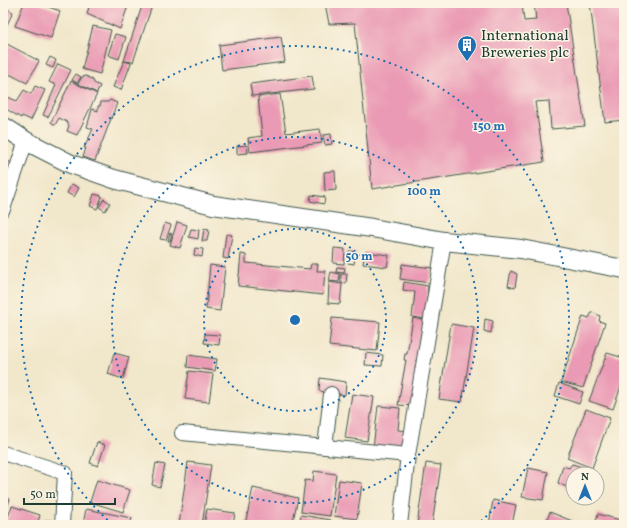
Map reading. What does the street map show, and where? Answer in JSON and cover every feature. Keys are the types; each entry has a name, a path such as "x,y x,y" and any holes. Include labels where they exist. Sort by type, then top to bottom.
{"main road":[{"path":"3,126 26,141 71,164 114,179 213,205 372,228 444,241 521,249 624,269"}],"street":[{"path":"3,210 26,141"},
{"path":"400,525 408,455 444,241"},
{"path":"325,446 331,394"},
{"path":"182,432 408,455"},
{"path":"3,453 66,473 62,525"}],"building":[{"path":"24,3 37,3 60,11 51,38 15,26"},
{"path":"57,3 61,3 60,7 56,6"},
{"path":"90,3 129,3 120,29 87,14"},
{"path":"143,3 153,3 133,62 124,61"},
{"name":"International Breweries plc","path":"325,3 522,3 524,21 536,20 534,3 566,3 585,126 551,129 549,101 535,102 544,162 372,189 355,23 329,24"},
{"name":"International Breweries plc","path":"590,3 624,3 624,120 605,122"},
{"path":"3,7 13,12 5,29 3,28"},
{"path":"93,26 111,30 100,74 82,69"},
{"path":"115,34 126,37 119,59 108,55"},
{"path":"281,37 285,62 222,70 219,45"},
{"path":"7,44 39,61 27,83 3,71 3,51"},
{"path":"50,57 56,60 53,68 46,65"},
{"path":"124,61 131,63 121,90 113,87"},
{"path":"58,64 71,70 48,117 43,115 56,85 49,82"},
{"path":"76,74 81,77 77,83 72,80"},
{"path":"86,76 100,86 97,93 78,84 82,77"},
{"path":"312,76 314,89 252,96 250,84"},
{"path":"71,81 97,94 77,135 67,131 69,126 67,122 59,118 55,125 51,122"},
{"path":"35,86 45,90 31,120 22,116 21,118 3,107 3,95 17,101 24,90 31,94"},
{"path":"280,94 286,133 320,129 322,143 250,152 248,138 262,136 258,97"},
{"path":"110,100 117,103 95,161 83,157 86,148 84,148 93,129 87,127 92,109 98,111 98,106 100,106 101,102 108,102"},
{"path":"331,134 332,144 325,145 323,135"},
{"path":"247,145 248,153 237,154 237,146"},
{"path":"3,159 14,164 10,173 3,170"},
{"path":"335,171 336,190 325,191 324,172"},
{"path":"72,184 79,188 74,197 67,193"},
{"path":"94,194 102,196 97,209 90,206"},
{"path":"311,195 325,197 324,204 310,201"},
{"path":"104,199 110,203 105,211 99,207"},
{"path":"177,222 187,225 180,248 170,245"},
{"path":"165,223 171,225 166,240 160,239"},
{"path":"191,229 199,230 198,239 189,237"},
{"path":"204,229 209,230 207,241 202,241"},
{"path":"170,233 172,234 170,241 168,241"},
{"path":"226,234 232,235 228,259 223,258"},
{"path":"195,248 203,249 202,257 194,255"},
{"path":"334,248 345,249 344,264 333,263"},
{"path":"349,251 356,252 354,264 348,263"},
{"path":"365,252 389,255 387,267 363,264"},
{"path":"241,254 246,255 246,263 310,269 311,264 318,264 317,271 325,271 323,295 238,286"},
{"path":"402,264 432,268 430,283 400,279"},
{"path":"210,265 225,267 220,311 206,309"},
{"path":"337,267 345,268 344,273 336,272"},
{"path":"511,271 517,274 515,288 508,286"},
{"path":"331,272 340,274 339,282 329,281"},
{"path":"341,274 347,274 346,283 341,283"},
{"path":"329,282 342,284 340,304 328,303"},
{"path":"404,282 428,286 426,319 412,317 415,292 403,290"},
{"path":"592,312 600,316 599,321 605,323 583,388 561,382 583,316 589,318"},
{"path":"332,318 380,322 377,351 329,346"},
{"path":"413,318 427,321 413,406 398,405 406,360 404,360 405,354 407,354"},
{"path":"485,319 493,321 491,333 484,331"},
{"path":"451,324 474,328 462,402 439,399"},
{"path":"205,334 220,335 219,345 204,343"},
{"path":"114,353 129,357 123,379 108,374"},
{"path":"366,353 383,355 382,366 365,365"},
{"path":"607,353 624,358 624,378 613,409 589,401"},
{"path":"188,355 217,359 215,371 187,367"},
{"path":"189,371 213,374 209,402 185,399"},
{"path":"320,378 346,382 345,395 319,391"},
{"path":"559,383 583,392 579,404 555,396"},
{"path":"352,394 374,397 367,441 345,438"},
{"path":"378,406 400,408 398,430 409,431 406,452 373,448"},
{"path":"586,409 610,418 593,466 587,466 567,458"},
{"path":"97,442 105,445 98,466 90,463"},
{"path":"188,462 211,465 202,525 179,525"},
{"path":"156,463 165,465 160,487 152,485"},
{"path":"426,463 441,465 432,525 417,525"},
{"path":"563,466 565,467 565,486 558,483"},
{"path":"528,468 548,472 543,500 522,497"},
{"path":"314,471 336,474 330,516 301,512 305,480 313,481"},
{"path":"97,480 130,490 123,512 90,502"},
{"path":"339,480 362,483 357,519 334,516"},
{"path":"253,488 298,498 292,525 245,525"},
{"path":"3,497 10,499 3,519"},
{"path":"493,500 516,505 512,525 489,525"},
{"path":"12,506 40,515 37,525 5,525"},
{"path":"86,509 132,518 130,525 83,525"},
{"path":"207,509 235,513 233,525 204,525"},
{"path":"550,512 572,521 571,525 545,525"},
{"path":"598,514 624,521 624,525 610,525 596,521"},
{"path":"301,515 331,520 330,525 299,525"},
{"path":"45,520 52,520 52,525 46,525"}],"place":[{"name":"International Breweries plc","path":"467,62"}]}
